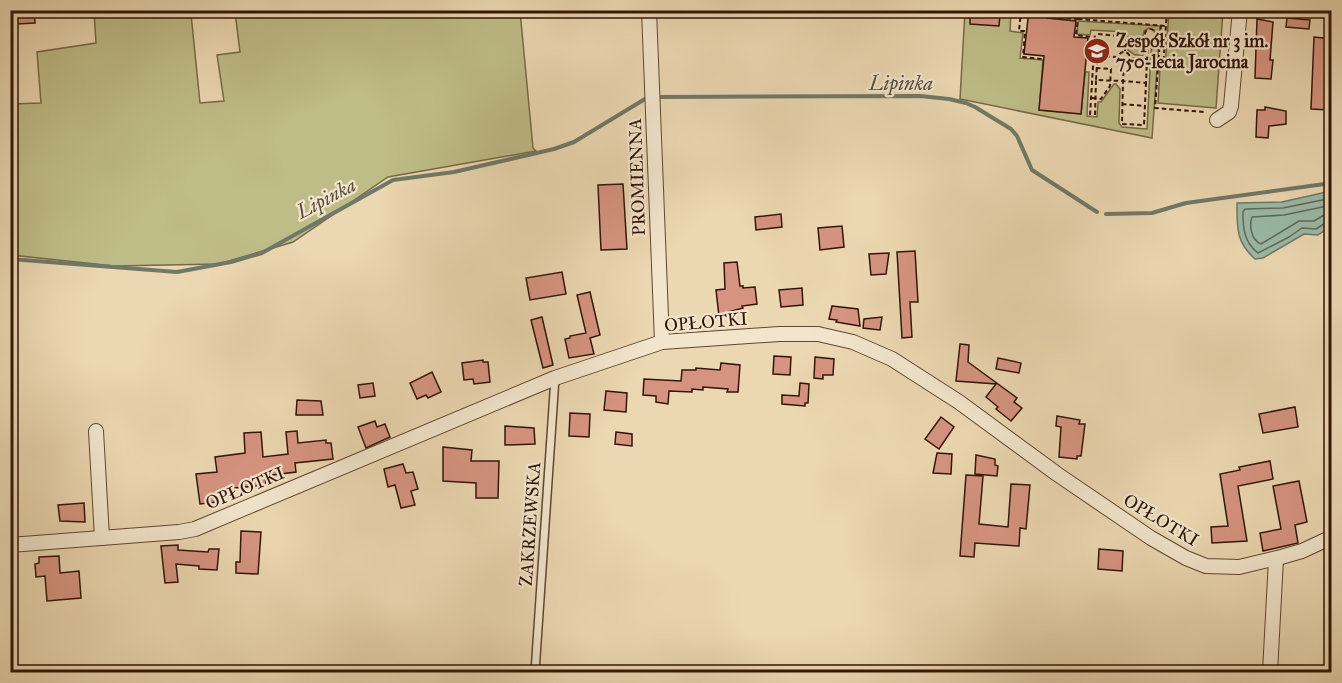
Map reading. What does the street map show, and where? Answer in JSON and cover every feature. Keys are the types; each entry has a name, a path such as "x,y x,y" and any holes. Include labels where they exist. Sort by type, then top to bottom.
{"street":[{"name":"PROMIENNA","path":"649,10 662,342"},
{"path":"1217,120 1229,112 1231,106 1239,10"},
{"name":"OPŁOTKI","path":"10,545 195,529 555,378 662,342 779,333 818,334 853,342 892,359 959,402 1057,474 1151,538 1186,558 1206,566 1239,567 1302,551 1332,537"},
{"path":"96,431 102,538"},
{"path":"1270,672 1276,558"}],"lane":[{"name":"ZAKRZEWSKA","path":"535,672 555,378"}],"path":[{"path":"1021,10 1019,31 1025,32 1023,57 1043,59"},
{"path":"1052,10 1051,17 1166,26"},
{"path":"1163,68 1167,10"},
{"path":"1078,19 1076,35 1090,37"},
{"path":"1161,25 1155,108 1204,112"},
{"path":"1090,115 1095,34"},
{"path":"1095,115 1099,34 1126,37 1125,51"},
{"path":"1147,59 1130,58 1124,64 1122,124 1144,125 1148,50 1144,45 1149,39 1153,46 1148,50"},
{"path":"1125,51 1129,53 1130,58"},
{"path":"1118,57 1121,52 1125,51"},
{"path":"1098,56 1118,57"},
{"path":"1118,57 1124,64"},
{"path":"1091,98 1101,99 1110,86 1111,69 1093,68"},
{"path":"1096,80 1146,83"},
{"path":"1122,104 1145,105"}],"shaded area":[{"path":"94,11 178,11 178,13 191,14 200,103 224,101 217,55 240,52 235,12 520,11 533,148 536,151 388,177 293,242 219,264 114,266 11,255 11,104 41,103 37,52 96,43"},
{"path":"965,11 978,11 979,14 979,11 1011,11 1010,31 1023,33 1020,58 1043,60 1039,110 1081,114 1085,72 1089,72 1087,116 1097,117 1098,102 1101,102 1116,84 1120,89 1119,123 1122,127 1147,129 1154,30 1149,28 1144,31 1143,37 1146,40 1143,46 1146,51 1143,55 1135,55 1128,50 1128,37 1125,32 1091,30 1090,35 1077,34 1078,21 1160,26 1152,138 960,99"},
{"path":"1169,11 1223,11 1216,108 1158,103 1160,68 1165,68"}],"water":[{"path":"1331,191 1331,226 1318,235 1304,234 1263,258 1255,259 1244,247 1239,234 1237,203 1282,202"}],"building":[{"path":"17,10 34,10 35,23 17,24"},
{"path":"1029,10 1047,10 1047,18 1076,21 1074,37 1088,38 1081,114 1039,110 1044,56 1024,54"},
{"path":"970,13 1000,15 999,26 970,24"},
{"path":"1287,18 1310,20 1309,29 1286,27"},
{"path":"1257,19 1273,22 1271,79 1255,78"},
{"path":"1314,37 1332,39 1329,110 1311,109"},
{"path":"1265,107 1286,111 1286,124 1269,126 1268,138 1256,137 1257,110 1265,110"},
{"path":"623,184 627,249 601,250 598,185"},
{"path":"781,214 782,227 756,230 755,217"},
{"path":"842,226 844,247 820,250 818,228"},
{"path":"915,251 918,302 910,302 912,337 902,338 897,252"},
{"path":"889,253 886,274 871,275 869,254"},
{"path":"737,262 740,286 755,287 757,304 742,306 743,308 728,312 729,315 719,316 716,290 725,289 724,263"},
{"path":"562,272 566,294 530,300 526,278"},
{"path":"802,288 803,305 781,307 779,290"},
{"path":"590,292 600,335 590,338 594,354 569,358 565,339 586,333 577,295"},
{"path":"832,306 858,309 860,326 829,319"},
{"path":"542,317 553,365 543,368 531,320"},
{"path":"882,317 880,330 863,328 864,319"},
{"path":"960,344 969,345 968,362 1017,398 1014,402 1022,408 1011,421 986,397 996,384 956,381"},
{"path":"774,356 791,357 790,375 773,374"},
{"path":"815,357 834,359 833,375 823,375 823,379 814,378"},
{"path":"998,358 1021,363 1019,373 996,369"},
{"path":"483,360 483,362 488,362 490,382 474,384 473,379 464,380 462,363"},
{"path":"721,363 740,365 738,392 703,387 703,390 692,389 692,392 669,391 668,404 656,402 656,396 643,395 644,379 681,381 682,370 696,370 696,368 720,370"},
{"path":"432,372 441,392 428,398 426,395 417,399 410,383"},
{"path":"373,383 375,396 360,398 358,385"},
{"path":"800,383 809,384 808,403 805,403 805,406 782,404 782,395 799,396"},
{"path":"606,391 627,393 626,412 604,410"},
{"path":"297,400 321,401 323,415 296,415"},
{"path":"1295,407 1298,427 1263,433 1259,414"},
{"path":"570,413 590,414 589,437 569,436"},
{"path":"1057,416 1080,420 1079,424 1085,424 1081,456 1077,456 1077,459 1059,457 1061,427 1056,426"},
{"path":"941,417 954,427 939,449 925,439"},
{"path":"375,421 377,427 385,424 390,437 366,448 358,427"},
{"path":"505,426 534,428 535,444 505,445"},
{"path":"297,431 298,443 326,440 326,443 331,443 333,459 295,463 296,472 265,476 266,485 222,490 222,497 217,497 216,502 200,504 196,474 217,472 215,457 245,453 244,433 261,432 263,457 288,454 286,432"},
{"path":"616,432 632,434 632,446 615,444"},
{"path":"443,447 472,450 471,461 499,461 498,498 476,498 476,483 443,481"},
{"path":"937,453 952,454 951,474 933,473"},
{"path":"976,455 995,459 995,465 998,466 997,476 975,474"},
{"path":"1270,461 1273,479 1238,486 1247,541 1212,543 1211,527 1228,526 1220,474 1240,470 1239,467"},
{"path":"403,464 406,473 413,472 418,489 411,491 415,505 401,508 395,485 388,487 384,469"},
{"path":"966,475 983,476 979,524 1008,527 1011,484 1030,485 1026,529 1020,528 1019,546 975,543 974,557 960,556"},
{"path":"1299,481 1307,522 1295,525 1298,543 1263,551 1260,533 1281,529 1273,486"},
{"path":"84,503 85,522 60,521 58,505"},
{"path":"241,531 261,532 258,574 236,573 236,562 240,562"},
{"path":"178,545 178,550 208,552 209,549 219,549 217,570 176,564 178,582 165,583 161,546"},
{"path":"1099,549 1123,551 1122,571 1098,569"},
{"path":"59,556 60,573 79,571 81,598 47,601 45,576 36,577 35,564 39,563 39,557"}],"waterway":[{"name":"Lipinka","path":"659,97 920,96 966,103 1011,129 1017,136 1032,170 1097,212"},
{"name":"Lipinka","path":"10,259 177,272 231,262 262,253 393,180 454,172 554,149 574,142 645,99"},
{"name":"Lipinka","path":"1106,214 1152,213 1186,203 1332,183"}],"place":[{"name":"Zespół Szkół nr 3 im. 750-lecia Jarocina","path":"1097,51"}]}
